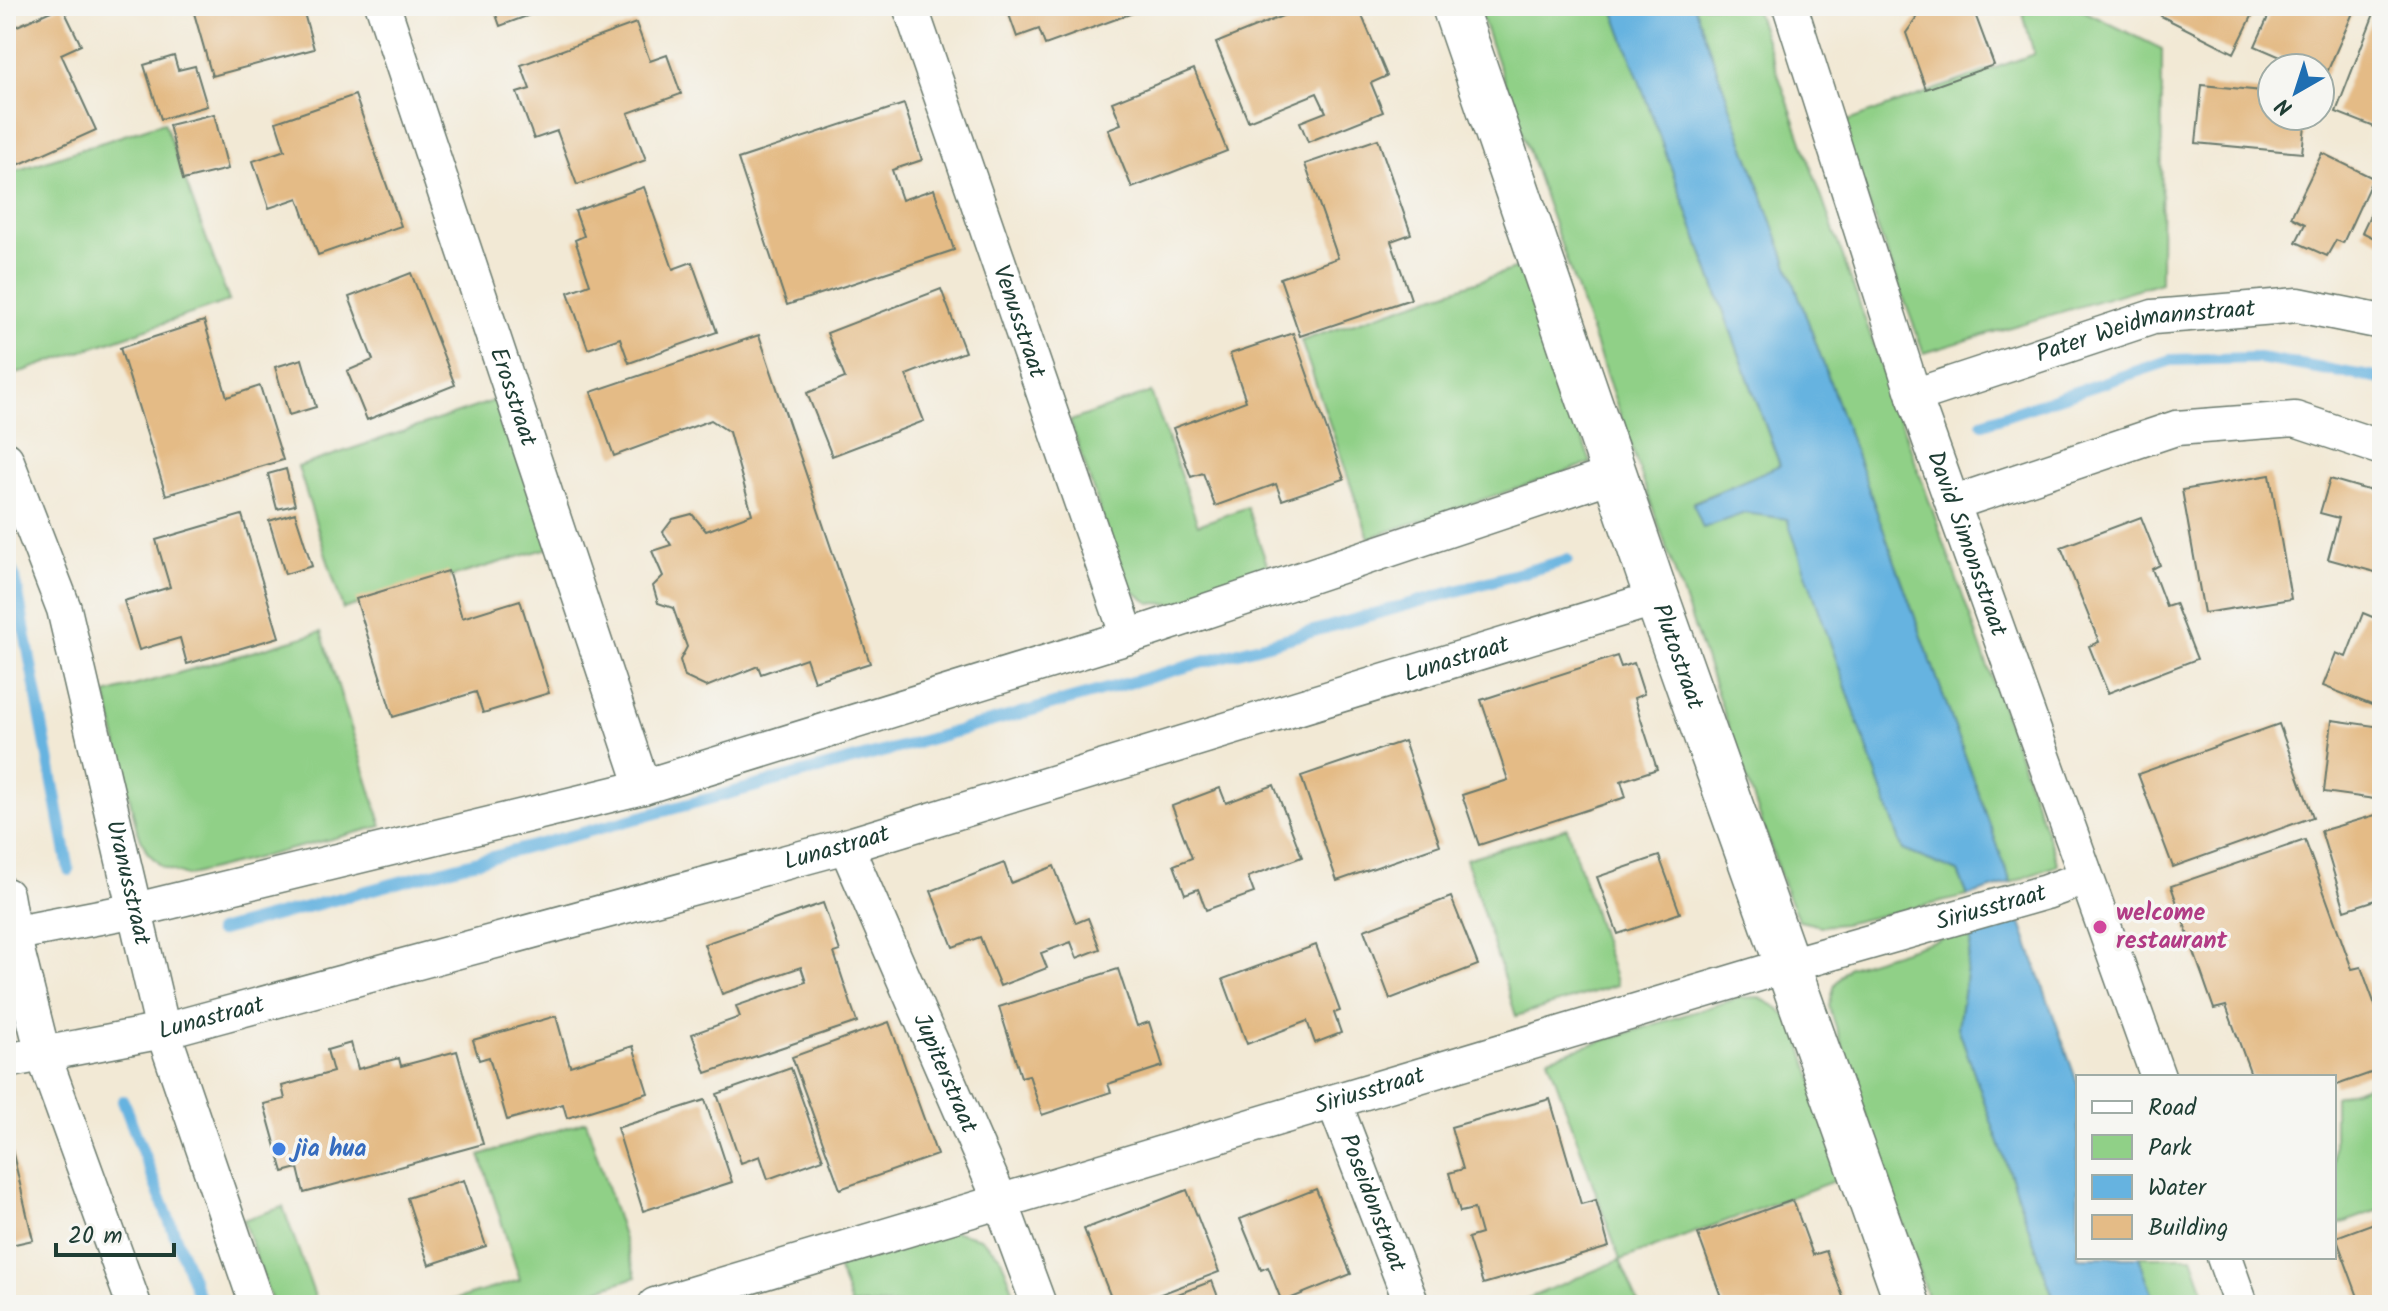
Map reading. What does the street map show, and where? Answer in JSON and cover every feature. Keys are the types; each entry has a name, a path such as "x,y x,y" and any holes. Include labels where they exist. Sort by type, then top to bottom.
{"street":[{"name":"Erosstraat","path":"383,6 643,787"},
{"name":"Venusstraat","path":"910,6 1128,637"},
{"name":"Plutostraat","path":"1454,6 1657,598 1908,1305"},
{"name":"David Simonsstraat","path":"1790,6 1914,396 2157,1075"},
{"name":"Pater Weidmannstraat","path":"1914,396 2153,317 2298,305 2382,322"},
{"path":"1953,503 2176,428 2295,419 2382,448"},
{"name":"Uranusstraat","path":"6,459 64,609 163,1031 257,1305"},
{"path":"10,935 136,910 643,787 1128,637 1615,474"},
{"name":"Lunastraat","path":"6,1061 163,1031 846,846 1657,598"},
{"name":"Jupiterstraat","path":"846,846 1001,1202 1039,1305"},
{"name":"Siriusstraat","path":"655,1305 2085,878"},
{"path":"6,895 10,935 43,1054 134,1305"},
{"name":"Poseidonstraat","path":"1334,1102 1412,1305"},
{"path":"2225,1259 2241,1305"}],"green space":[{"path":"1478,6 1612,6 1780,466 1693,502 1703,528 1745,512 1787,518 1903,850 1958,872 1968,896 1843,924 1821,926 1799,921 1788,897"},
{"path":"1694,6 1754,6 2058,865 2011,883"},
{"path":"2021,6 2074,6 2162,49 2161,282 1924,353 1839,124 2034,54"},
{"path":"164,122 229,301 6,377 6,174"},
{"path":"1523,266 1591,463 1369,538 1301,341"},
{"path":"1151,392 1198,525 1247,507 1269,570 1177,604 1150,603 1130,589 1118,564 1070,421"},
{"path":"514,394 562,544 343,609 298,467"},
{"path":"321,632 382,826 186,876 162,867 147,852 137,830 106,694"},
{"path":"1567,828 1617,985 1516,1016 1466,859"},
{"path":"1973,929 1958,1027 2056,1305 1930,1305 1829,1006 1835,984 1849,967"},
{"path":"1758,997 1778,1008 1794,1023 1845,1177 1620,1260 1548,1058 1738,998"},
{"path":"2375,1082 2382,1101 2382,1209 2336,1225 2336,1096"},
{"path":"586,1121 636,1277 549,1305 437,1305 520,1280 480,1155"},
{"path":"283,1207 318,1305 273,1305 243,1220"},
{"path":"953,1231 980,1238 1000,1256 1019,1305 851,1305 838,1267"},
{"path":"2140,1259 2193,1259 2209,1305 2156,1305"},
{"path":"1620,1260 1639,1305 1512,1305"}],"water":[{"path":"1612,6 1694,6 2011,883 1968,896 1958,872 1903,850 1787,519 1745,513 1703,528 1693,503 1780,465"},
{"path":"2018,915 2076,1079 2076,1259 2140,1259 2156,1305 2056,1305 1958,1027 1973,929"}],"building":[{"path":"62,6 81,45 61,54 96,130 18,165 6,138 6,31"},
{"path":"192,6 302,6 314,49 212,76"},
{"path":"493,6 554,6 500,26"},
{"path":"1006,6 1152,6 1045,45 1039,29 1017,37"},
{"path":"1307,6 1358,6 1387,76 1371,83 1383,112 1308,142 1300,122 1326,112 1317,93 1248,121 1216,43"},
{"path":"1896,6 1972,6 1994,65 1926,89 1906,33 1916,19 1913,10 1899,15"},
{"path":"2166,6 2257,6 2234,53 2161,16"},
{"path":"2273,6 2356,6 2336,52 2269,52 2255,46"},
{"path":"2377,6 2382,6 2382,130 2336,112"},
{"path":"636,23 650,61 667,55 681,94 628,113 646,160 577,185 557,131 534,139 517,93 530,89 521,65"},
{"path":"174,56 178,70 195,66 207,106 161,119 144,65"},
{"path":"1194,69 1227,151 1132,188 1108,129 1121,124 1112,102"},
{"path":"2202,85 2256,90 2256,132 2304,132 2302,153 2196,143"},
{"path":"355,95 401,226 318,255 298,198 269,208 253,161 285,150 276,122"},
{"path":"904,104 922,160 892,170 902,200 934,189 954,250 787,305 738,159"},
{"path":"214,114 228,169 183,180 169,125"},
{"path":"1378,139 1411,234 1391,241 1411,299 1300,336 1280,278 1338,258 1305,164"},
{"path":"2322,153 2373,178 2343,243 2336,240 2327,256 2296,242 2305,224 2291,217"},
{"path":"644,187 673,269 692,262 717,332 629,363 620,338 588,349 568,292 590,284 575,240 584,236 575,211"},
{"path":"2382,190 2382,242 2362,232"},
{"path":"411,273 455,385 367,420 347,371 373,360 349,297"},
{"path":"941,289 965,352 906,375 924,421 832,456 807,393 845,378 827,333"},
{"path":"204,321 227,397 260,386 283,460 166,495 120,348"},
{"path":"1293,333 1344,479 1282,500 1276,484 1215,506 1203,473 1191,477 1173,428 1246,401 1230,354"},
{"path":"759,335 870,663 814,681 806,658 761,674 758,666 706,687 685,677 680,660 687,647 673,608 658,603 653,586 663,576 652,551 671,545 663,532 673,519 692,514 706,531 752,514 729,432 711,420 614,456 591,392"},
{"path":"302,359 316,407 289,415 275,367"},
{"path":"286,469 295,505 277,509 268,474"},
{"path":"2270,475 2291,599 2204,613 2182,490"},
{"path":"2330,479 2382,494 2382,574 2328,559 2339,518 2320,513"},
{"path":"295,513 312,566 285,574 269,521"},
{"path":"242,515 279,637 187,664 180,638 139,650 124,601 170,587 156,540"},
{"path":"2141,517 2160,565 2152,569 2166,606 2175,603 2197,659 2108,693 2089,646 2099,642 2061,547"},
{"path":"448,571 462,618 520,600 549,693 483,713 476,692 393,717 356,599"},
{"path":"2363,613 2382,621 2382,709 2323,686 2336,653 2346,657"},
{"path":"1617,656 1621,667 1634,663 1644,694 1634,698 1657,769 1621,781 1626,797 1479,845 1462,795 1508,780 1481,700"},
{"path":"2332,720 2382,727 2382,800 2324,792"},
{"path":"2279,724 2313,817 2173,867 2138,774"},
{"path":"1404,741 1440,845 1337,881 1301,776"},
{"path":"1274,785 1302,857 1248,877 1254,893 1206,910 1198,889 1185,894 1174,865 1192,858 1172,806 1220,788 1226,803"},
{"path":"2382,813 2382,898 2345,910 2321,831"},
{"path":"2305,840 2352,969 2361,967 2382,1024 2382,1069 2336,1085 2336,1075 2251,1075 2226,1006 2214,1009 2171,886"},
{"path":"1659,856 1680,913 1618,934 1597,877"},
{"path":"1004,863 1011,883 1054,866 1076,923 1088,918 1100,949 1077,958 1071,942 1041,953 1047,968 1000,986 980,937 953,947 931,891"},
{"path":"1451,897 1478,965 1390,999 1364,930"},
{"path":"823,903 840,951 834,953 857,1022 706,1073 692,1034 740,1017 736,1006 806,982 801,967 722,994 704,944"},
{"path":"2382,925 2382,947 2375,928"},
{"path":"1316,945 1340,1011 1334,1013 1341,1033 1315,1043 1307,1021 1247,1044 1223,979"},
{"path":"1118,969 1137,1026 1149,1022 1163,1066 1108,1084 1111,1092 1042,1115 1029,1075 1021,1077 999,1007"},
{"path":"556,1016 570,1066 633,1046 648,1093 567,1118 563,1104 507,1120 489,1057 479,1060 473,1040"},
{"path":"889,1022 937,1155 840,1189 792,1057"},
{"path":"351,1043 358,1069 399,1058 401,1066 457,1051 483,1144 304,1193 298,1168 283,1172 264,1104 285,1099 282,1086 333,1072 327,1050"},
{"path":"791,1068 823,1159 768,1179 760,1156 741,1163 717,1094"},
{"path":"1550,1099 1581,1204 1596,1200 1609,1247 1483,1284 1468,1238 1481,1234 1474,1209 1460,1212 1449,1173 1463,1169 1451,1127"},
{"path":"705,1100 732,1182 643,1211 617,1128"},
{"path":"6,1124 33,1240 6,1246"},
{"path":"464,1180 486,1246 429,1265 407,1198"},
{"path":"1316,1189 1351,1274 1282,1302 1268,1267 1261,1270 1240,1219"},
{"path":"1187,1190 1219,1272 1132,1305 1114,1305 1084,1229"},
{"path":"1793,1200 1813,1255 1826,1251 1846,1305 1724,1305 1698,1234"},
{"path":"2382,1220 2382,1305 2361,1305 2336,1237"},
{"path":"1212,1281 1221,1305 1149,1305"}],"waterway":[{"path":"1983,423 2171,360 2259,358 2382,379"},
{"path":"6,558 15,578 69,870"},
{"path":"218,931 897,748 1567,560"},
{"path":"123,1101 202,1305"}],"place":[{"name":"welcome restaurant","path":"2100,927"},
{"name":"jia hua","path":"279,1149"}]}
